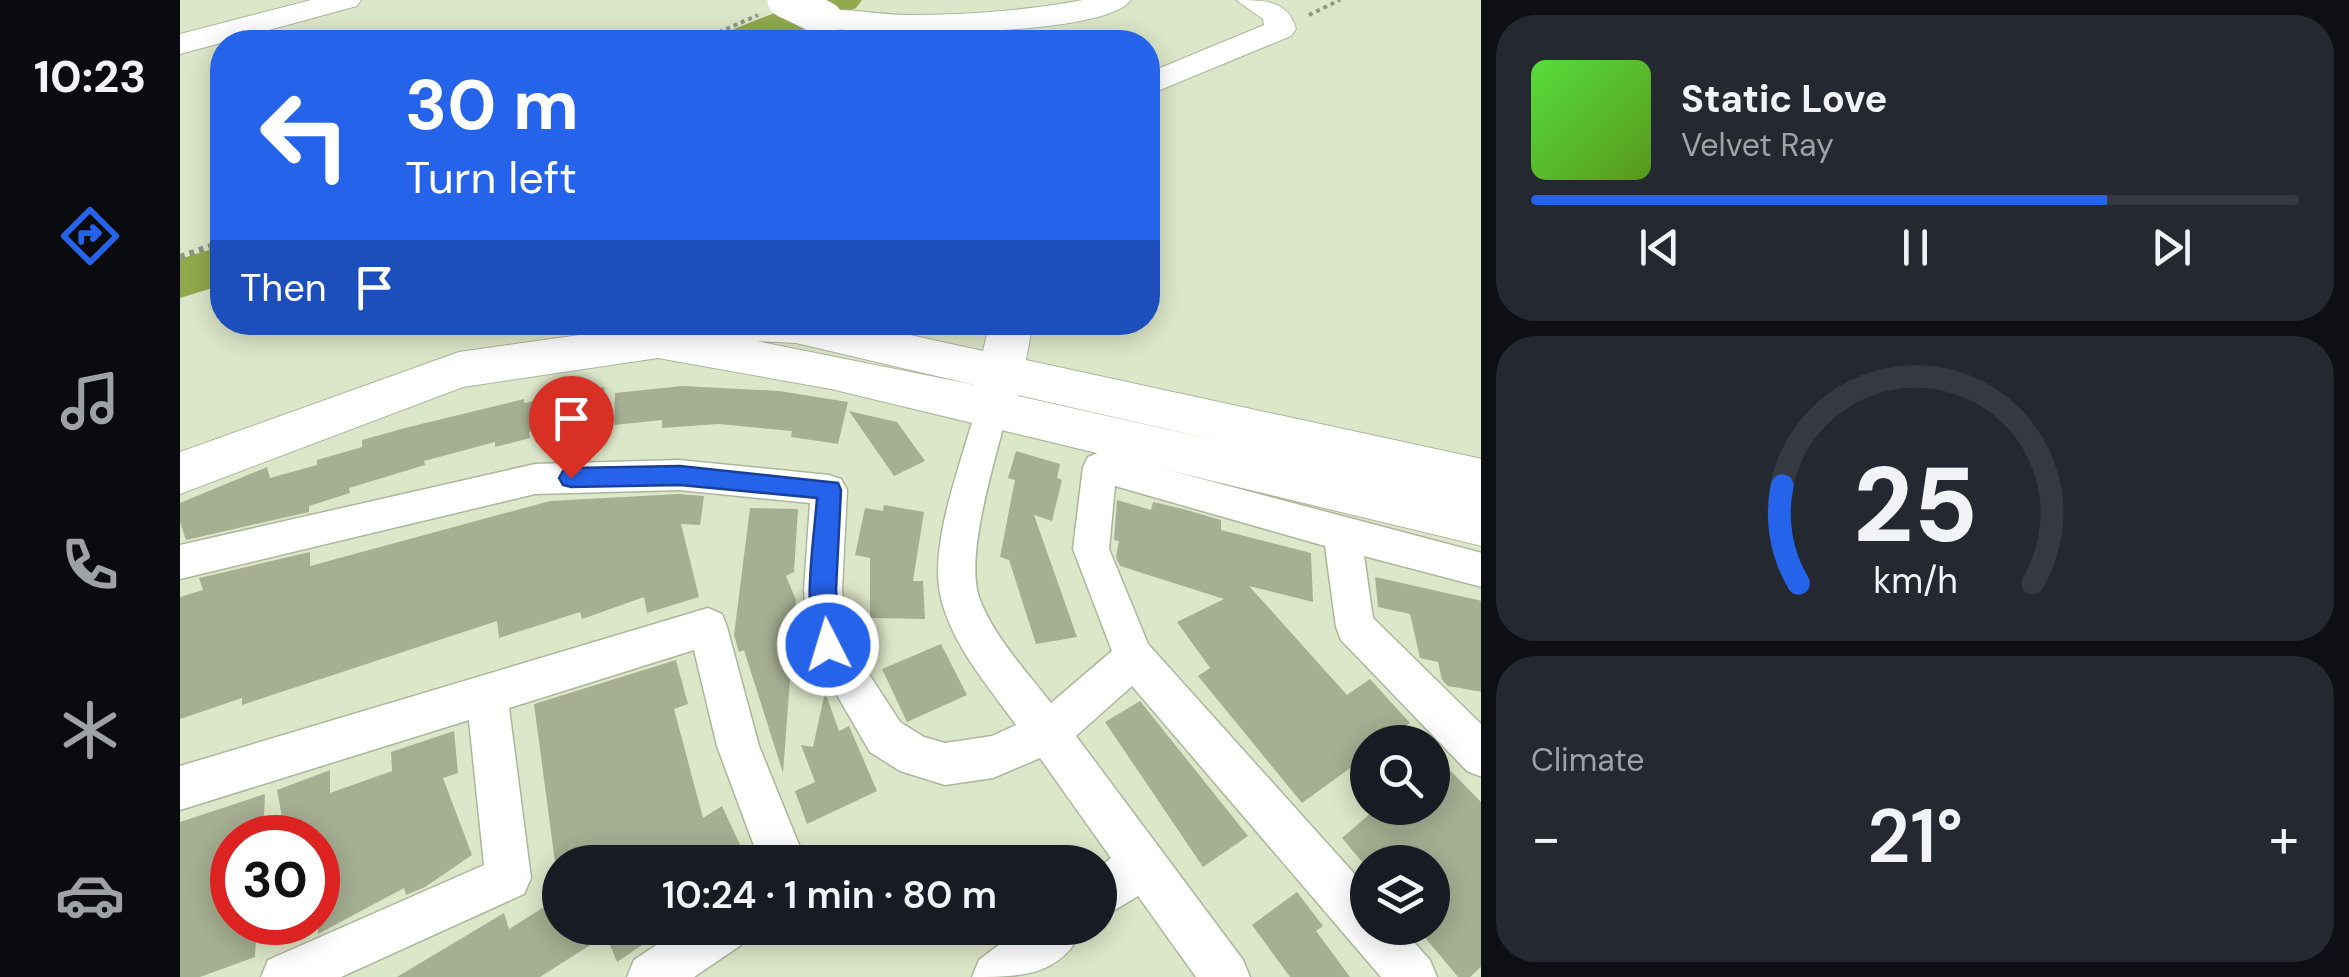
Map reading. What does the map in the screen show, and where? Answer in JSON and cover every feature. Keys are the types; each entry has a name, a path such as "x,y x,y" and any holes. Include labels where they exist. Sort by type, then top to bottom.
{"street":[{"path":"233,30 346,0"},
{"path":"772,7 865,25 1041,17 1116,0"},
{"path":"1160,80 1280,29 1276,15 1251,0"},
{"path":"180,44 210,36"},
{"path":"180,440 244,414 465,347 546,335"},
{"path":"824,335 996,391 1481,522"},
{"path":"1009,335 956,556 960,599 982,644 1226,977"},
{"path":"180,472 459,370 658,342 831,371 996,391 1481,480"},
{"path":"1350,904 1134,658 1091,550 1100,468 1481,570"},
{"path":"180,562 535,478 680,475 830,490 823,590 828,645 885,738 915,756 944,764 993,757 1048,733 1134,658"},
{"path":"1342,534 1355,627 1476,746"},
{"path":"180,788 708,627 738,746 776,845"},
{"path":"284,977 508,878 487,695"},
{"path":"1117,883 1144,862"},
{"path":"650,977 698,945"},
{"path":"996,977 1038,945"},
{"path":"1385,945 1413,977"}],"path":[{"path":"723,30 772,7"},
{"path":"180,257 210,246"}],"building":[{"path":"682,386 779,391 848,402 838,444 791,437 792,431 718,424 662,428 662,420 614,425 615,393"},
{"path":"604,387 608,417 529,432 530,438 495,447 495,442 424,461 425,465 349,488 350,493 309,506 309,512 186,540 180,522 180,503 267,467 270,478 317,465 317,460 362,447 362,440 405,428 524,399 524,403"},
{"path":"849,411 897,422 925,461 894,476"},
{"path":"1016,451 1060,464 1057,478 1062,480 1052,521 1034,515 1077,637 1036,644 1009,560 1000,557 1015,480 1008,478"},
{"path":"704,496 700,525 681,524 699,597 647,613 644,597 582,619 580,612 499,638 497,621 242,705 242,698 180,719 180,597 203,590 199,578 310,552 310,566 550,501"},
{"path":"1117,500 1151,510 1153,502 1221,520 1221,530 1311,553 1313,602 1249,586 1347,695 1370,679 1410,723 1350,725 1350,768 1302,803 1198,676 1210,668 1177,622 1224,599 1120,566 1116,557 1119,541 1114,540"},
{"path":"884,505 924,512 913,581 923,581 925,619 870,618 870,558 855,555 865,508 883,511"},
{"path":"750,508 798,509 794,572 786,576 796,600 783,773 744,650 739,652 734,635"},
{"path":"1375,577 1481,601 1481,692 1448,686 1442,680 1438,662 1420,658 1410,614 1378,607"},
{"path":"941,644 967,695 907,722 882,669"},
{"path":"676,660 688,704 674,709 703,818 722,806 740,845 553,845 534,704"},
{"path":"825,692 839,731 849,726 877,791 807,824 795,791 815,782 801,745 813,747"},
{"path":"1140,701 1248,836 1203,867 1105,722"},
{"path":"454,731 458,773 443,778 472,855 425,887 406,895 404,888 340,922 340,815 282,815 277,790 330,770 330,793 392,771 391,752"},
{"path":"1450,770 1481,802 1481,967 1470,977 1458,977 1431,945 1450,945 1450,845 1350,848 1342,838 1357,825 1450,825"},
{"path":"265,794 264,815 210,815 210,945 256,945 255,957 200,977 180,977 180,822"},
{"path":"1297,892 1323,926 1316,931 1350,977 1290,977 1252,925"},
{"path":"542,908 542,945 590,945 540,977 397,977 504,913 509,929"},
{"path":"610,945 642,945 617,962"}],"waterway":[{"path":"768,30 842,0"},
{"path":"180,279 210,269"}],"route":[{"path":"571,478 680,475 830,490 823,590 828,645"}]}
